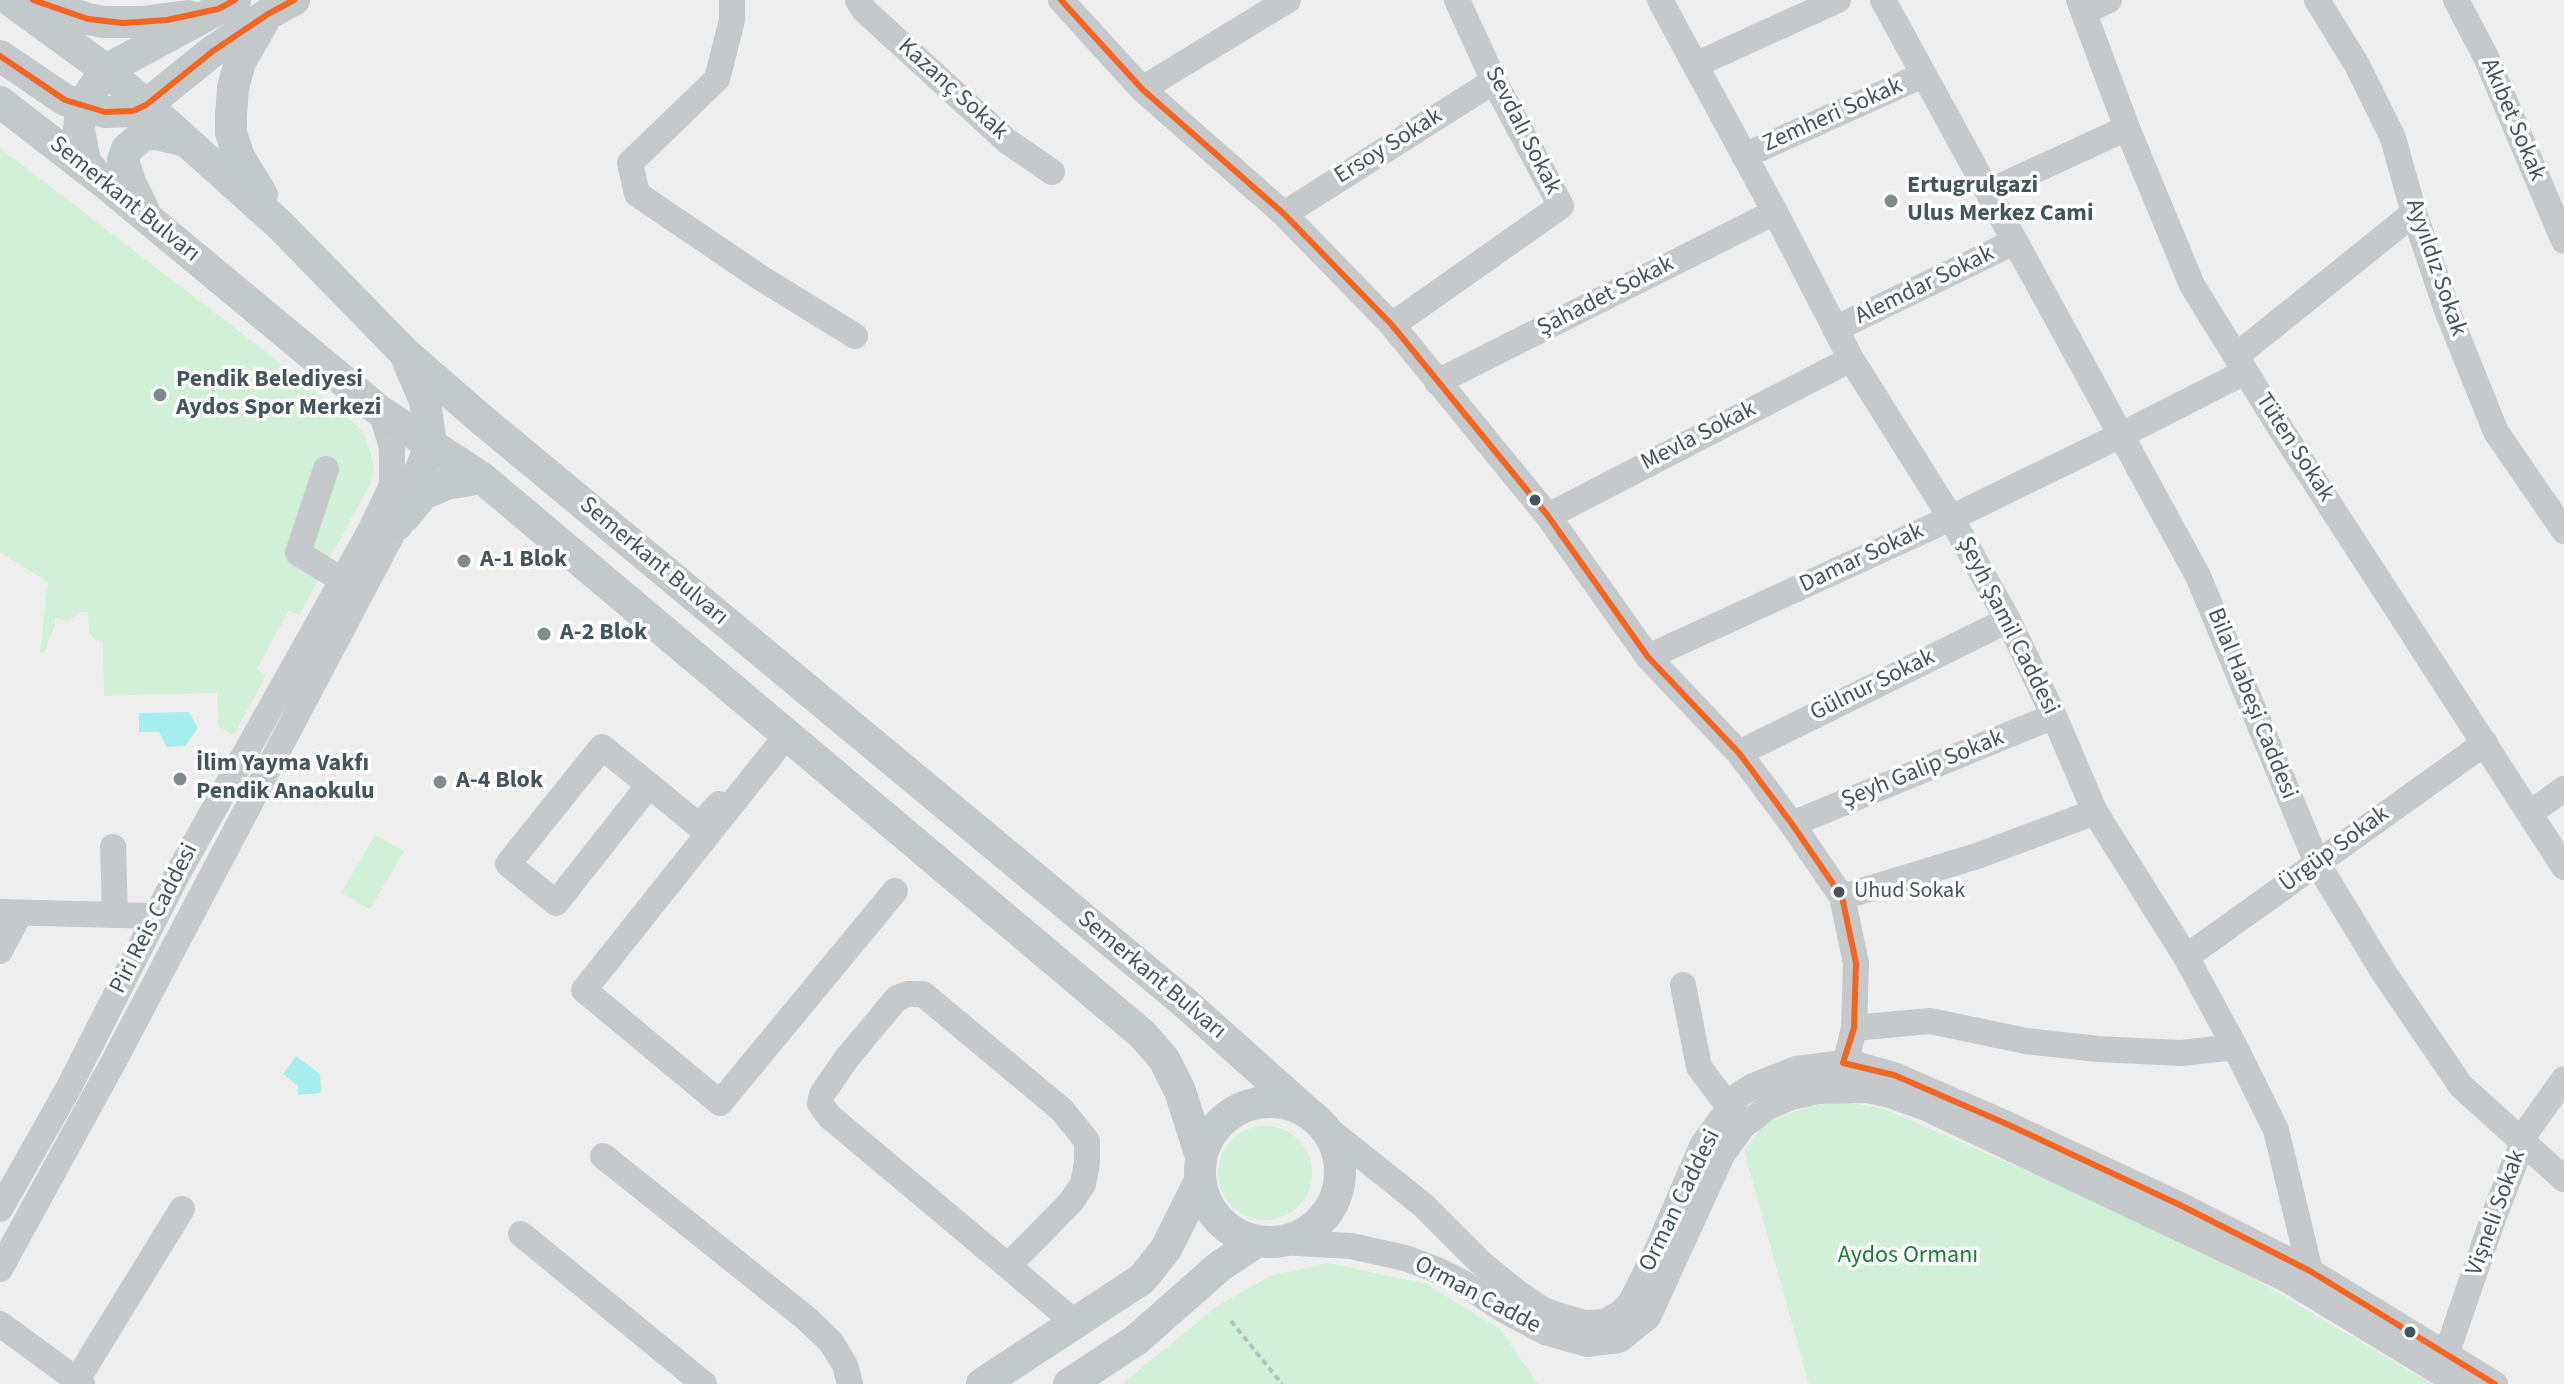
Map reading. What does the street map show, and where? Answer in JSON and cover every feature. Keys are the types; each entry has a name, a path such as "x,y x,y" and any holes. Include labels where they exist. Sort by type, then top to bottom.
{"main road":[{"name":"Semerkant Bulvarı","path":"10,0 106,70 146,105 280,225 404,352 481,419 1184,1002 1315,1119"},
{"path":"33,0 88,19 123,23 167,20 227,5"},
{"path":"105,183 85,162 79,130 81,106 106,70 227,5"},
{"path":"0,56 65,100 105,112 133,111 146,105 213,51 281,7"},
{"path":"280,225 239,157 231,133 233,88 240,62 281,7"},
{"name":"Semerkant Bulvarı","path":"0,102 105,183 381,412 482,478 1142,1034 1164,1059 1180,1091 1201,1169"},
{"path":"149,219 130,182 123,160 127,149 143,135 156,134 186,141"},
{"path":"397,525 431,445 425,401 404,352"},
{"path":"397,525 423,494 446,484 482,478"},
{"path":"982,1384 1142,1279 1166,1249 1201,1169 1209,1136 1223,1119 1242,1108 1264,1102 1286,1104 1315,1119 1335,1144 1340,1165 1339,1186 1332,1206 1318,1223 1301,1236 1269,1242 1220,1266 1136,1340 1069,1384"},
{"path":"1201,1169 1206,1202 1219,1221 1237,1234 1269,1242"}],"street":[{"path":"732,0 732,20 717,79 630,163 637,194 761,278 855,336"},
{"name":"Kazanç Sokak","path":"858,0 864,10 1007,141 1052,172"},
{"path":"1061,0 1142,89 1284,214 1392,325 1548,516 1648,657 1739,753 1792,824 1842,897 1856,963 1854,1028 1842,1076"},
{"path":"1142,89 1288,0"},
{"name":"Sevdalı Sokak","path":"1392,325 1561,206 1494,81 1457,0"},
{"name":"Şeyh Şamil Caddesi","path":"1660,0 1851,359 1951,518 2008,620 2095,812 2186,957 2235,1047 2276,1130 2310,1271"},
{"path":"1695,65 1838,0"},
{"name":"Bilal Habeşi Caddesi","path":"1883,0 2198,576 2317,863 2384,973 2461,1086 2564,1179"},
{"path":"2081,6 2109,0"},
{"name":"Ayyıldız Sokak","path":"2317,0 2357,65 2393,138 2414,213 2448,313 2496,432 2564,531"},
{"name":"Akıbet Sokak","path":"2456,0 2486,57 2564,241"},
{"name":"Tüten Sokak","path":"2081,6 2192,285 2564,867"},
{"name":"Zemheri Sokak","path":"1744,156 1923,75"},
{"name":"Ersoy Sokak","path":"1284,214 1494,81"},
{"path":"1988,192 2127,128"},
{"name":"Şahadet Sokak","path":"1437,382 1775,212"},
{"name":"Damar Sokak","path":"1648,657 1951,518 2121,435 2240,364 2414,213"},
{"name":"Alemdar Sokak","path":"1835,329 2014,242"},
{"name":"Mevla Sokak","path":"1548,516 1851,359"},
{"name":"Piri Reis Caddesi","path":"0,1209 68,1089 156,916 371,529 392,485 392,447 381,412"},
{"path":"326,469 298,553 342,580"},
{"name":"Piri Reis Caddesi","path":"0,1269 397,525"},
{"name":"Gülnur Sokak","path":"1739,753 2008,620"},
{"name":"Şeyh Galip Sokak","path":"1792,824 2054,716"},
{"path":"649,785 556,903 508,864 602,747 649,785 699,826 784,733"},
{"path":"784,733 584,990 720,1103 895,891"},
{"name":"Ürgüp Sokak","path":"2186,957 2485,743"},
{"path":"2530,813 2564,789"},
{"path":"1842,897 1977,856 2095,812"},
{"path":"113,847 115,915"},
{"path":"0,951 10,913 156,916"},
{"path":"1683,985 1699,1067 1729,1107"},
{"path":"1008,1266 1071,1202 1083,1184 1087,1141 1062,1110 923,994 897,998 847,1058 822,1094 820,1104 830,1117 1075,1323"},
{"path":"1854,1028 1930,1021 2026,1041 2098,1049 2181,1053 2235,1047"},
{"name":"Orman Caddesi","path":"1648,1294 1722,1155 1743,1126 1768,1107 1791,1097 1818,1091 1859,1065 1894,1075 2009,1125 2180,1205 2310,1271 2495,1384"},
{"name":"Orman Caddesi","path":"1648,1294 1703,1144 1739,1095 1777,1075 1796,1069 1842,1076 1867,1090 1926,1108 2257,1265 2296,1284 2459,1384"},
{"name":"Vişneli Sokak","path":"2446,1355 2523,1142 2534,1120 2564,1079"},
{"name":"Orman Cadde","path":"1315,1119 1423,1205 1498,1278 1543,1310 1585,1323 1605,1322 1648,1294"},
{"path":"603,1156 807,1319 831,1342 845,1365 850,1384"},
{"path":"0,1324 79,1382 182,1209"},
{"path":"521,1234 704,1384"},
{"name":"Orman Cadde","path":"1269,1242 1351,1246 1405,1258 1463,1283 1545,1332 1587,1344 1619,1340 1648,1317 1648,1294"}],"path":[{"path":"1231,1321 1282,1384"}],"green space":[{"name":"Pendik Belediyesi Aydos Spor Merkezi","path":"0,148 279,362 360,428 367,441 374,467 370,484 299,615 289,610 257,669 266,675 234,735 218,726 217,693 104,696 103,642 95,640 89,632 88,612 81,612 68,621 55,618 55,628 46,651 40,653 48,582 0,552"},
{"path":"375,835 404,851 370,909 341,893"},
{"name":"Aydos Ormanı","path":"1844,1102 1882,1108 2062,1186 2256,1280 2432,1384 1809,1384 1744,1151 1764,1124 1809,1106"},
{"path":"1265,1126 1283,1130 1298,1140 1308,1155 1312,1173 1308,1191 1298,1206 1283,1216 1265,1220 1247,1216 1232,1206 1222,1191 1218,1173 1222,1155 1232,1140 1247,1130"},
{"path":"1328,1263 1426,1284 1500,1329 1538,1384 1122,1384 1216,1307 1270,1276"}],"water":[{"path":"189,712 198,728 185,746 167,747 159,732 139,732 139,713"},
{"path":"296,1056 320,1074 321,1093 298,1095 298,1086 283,1074"}],"transit line":[{"path":"33,0 88,19 123,23 167,20 218,9 235,0"},
{"path":"0,56 65,100 105,112 133,111 146,105 213,51 294,0"},
{"path":"1061,0 1142,89 1284,214 1392,325 1548,516 1648,657 1739,753 1792,824 1842,897 1856,963 1854,1028 1843,1063 1894,1075 2180,1205 2310,1271 2495,1384"}],"place":[{"name":"Ertugrulgazi Ulus Merkez Cami","path":"1891,201"},
{"name":"Pendik Belediyesi Aydos Spor Merkezi","path":"160,395"},
{"name":"A-1 Blok","path":"464,561"},
{"name":"A-2 Blok","path":"544,634"},
{"name":"İlim Yayma Vakfı Pendik Anaokulu","path":"180,779"},
{"name":"A-4 Blok","path":"440,782"},
{"name":"Uhud Sokak","path":"1839,892"}]}
